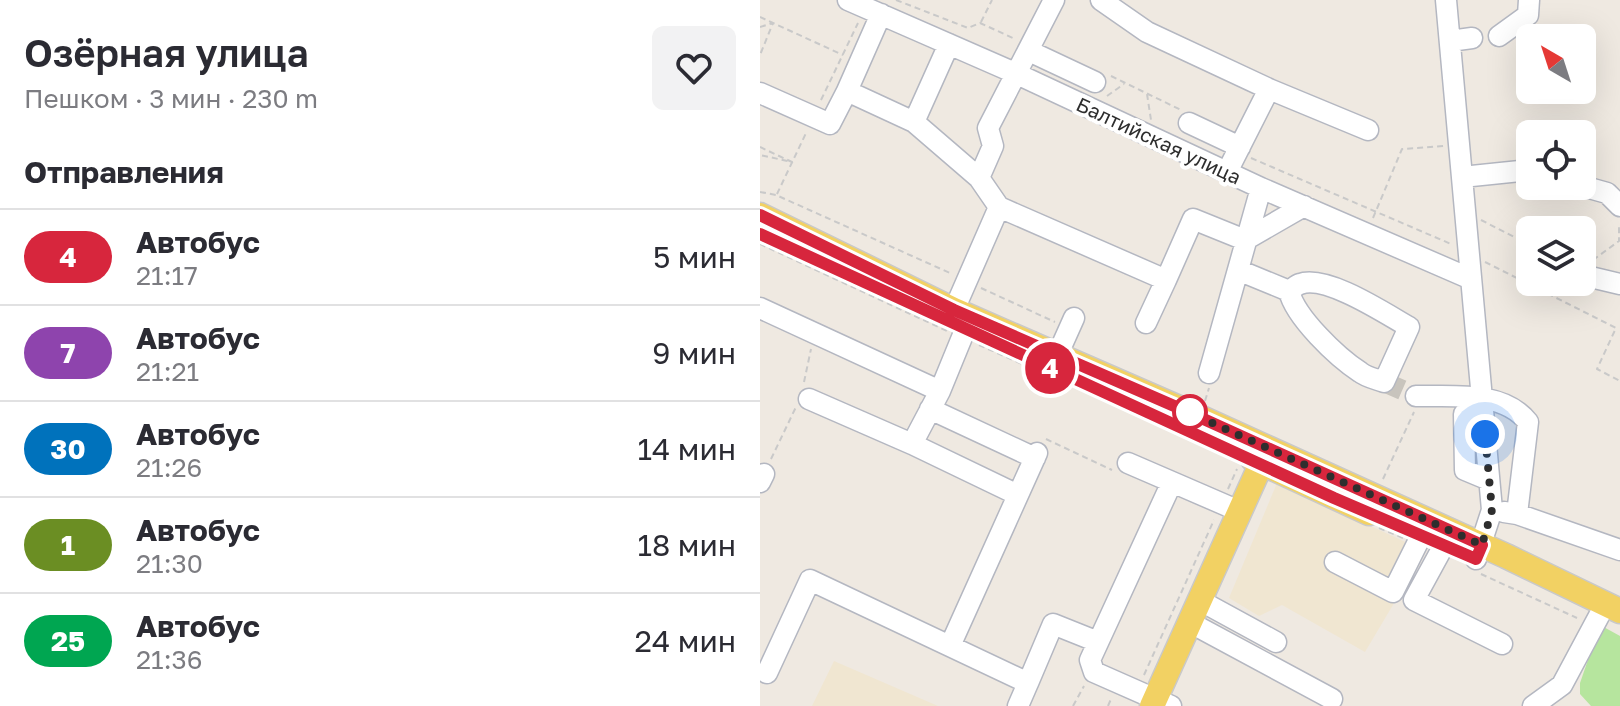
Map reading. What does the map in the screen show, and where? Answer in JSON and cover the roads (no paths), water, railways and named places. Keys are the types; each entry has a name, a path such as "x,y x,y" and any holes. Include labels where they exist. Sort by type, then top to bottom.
{"main road":[{"path":"760,215 960,326 1057,356 1478,558 1610,617"},
{"path":"760,234 960,326 1265,456 1421,536 1478,558"},
{"path":"1149,702 1194,611 1230,507 1265,456"}],"street":[{"path":"979,178 993,146 988,128 1054,0"},
{"path":"1101,0 1147,32 1269,89 1368,130"},
{"path":"1446,0 1492,510 1478,558"},
{"path":"1499,36 1528,15 1529,0"},
{"path":"760,93 830,124 847,91 851,58 864,6"},
{"name":"Балтийская улица","path":"864,6 1261,188 1471,279"},
{"path":"1450,41 1472,38"},
{"path":"914,122 949,44"},
{"path":"1029,51 1097,92"},
{"path":"1227,172 1269,89"},
{"path":"847,91 914,122 979,178 999,207 1166,280"},
{"path":"1189,123 1240,147"},
{"path":"1462,177 1516,171"},
{"path":"1209,373 1261,188"},
{"path":"1596,190 1607,193 1619,205"},
{"path":"1245,240 1304,206"},
{"path":"912,444 935,400 999,207"},
{"path":"1146,323 1193,219 1245,240"},
{"path":"1238,270 1289,291"},
{"path":"1596,278 1620,284"},
{"path":"1300,283 1318,283 1339,290 1409,327 1384,382 1361,373 1324,340 1301,317 1289,291 1300,283"},
{"path":"762,309 1036,456 950,646"},
{"path":"1057,356 1074,318"},
{"path":"1419,396 1482,404 1523,416 1528,422 1517,514"},
{"path":"809,399 1018,495"},
{"path":"1128,463 1230,507"},
{"path":"1149,702 1094,672 1090,660 1172,482"},
{"path":"1492,510 1517,514 1620,550"},
{"path":"1335,562 1393,592 1421,536"},
{"path":"1444,545 1414,600 1502,644"},
{"path":"762,677 810,580 1028,683"},
{"path":"1194,611 1276,642"},
{"path":"1194,611 1332,699"},
{"path":"1533,706 1562,685 1610,617"},
{"path":"1018,706 1053,624 1098,642"}],"tunnel":[{"path":"1384,382 1416,396"}]}
